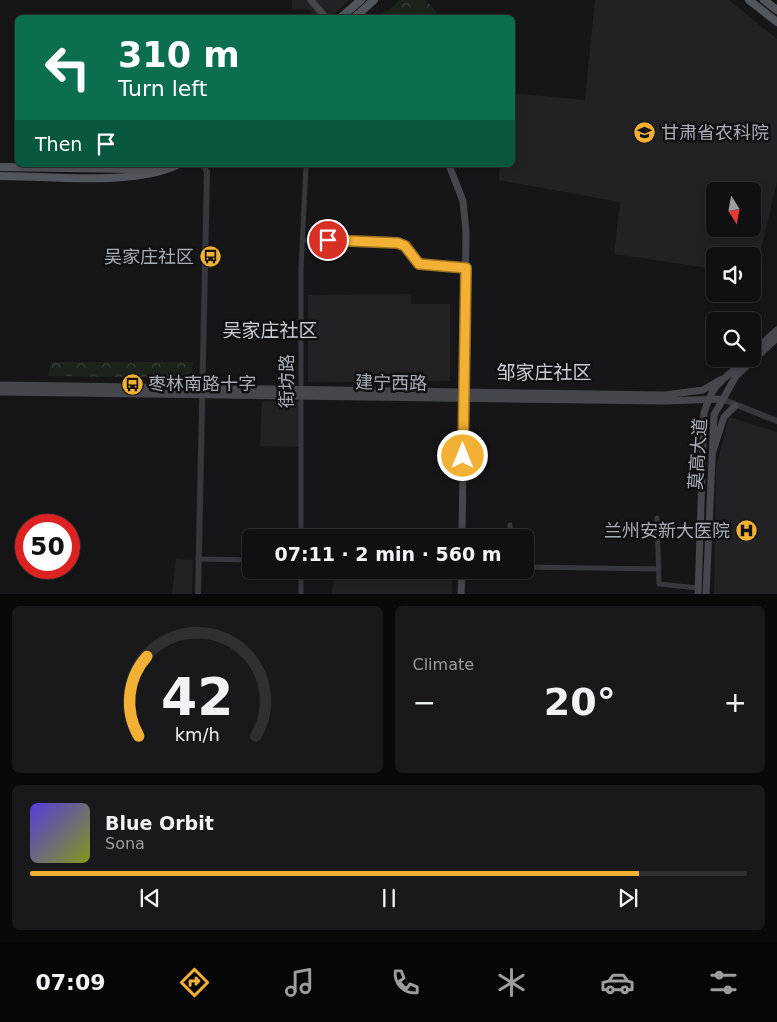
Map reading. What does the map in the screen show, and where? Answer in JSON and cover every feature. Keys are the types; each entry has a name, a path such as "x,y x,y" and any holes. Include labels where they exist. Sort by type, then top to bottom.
{"main road":[{"path":"311,0 324,15"},
{"path":"344,15 362,0"},
{"path":"357,15 374,0"},
{"path":"749,0 777,22"},
{"path":"764,0 777,10"},
{"path":"772,0 777,5"},
{"path":"0,167 140,167"},
{"path":"0,176 137,177 161,172 172,167"},
{"path":"450,167 463,201 466,268 462,529"},
{"path":"761,345 777,330"},
{"name":"莫高大道","path":"706,594 712,424 722,399 736,376 777,338"},
{"name":"建宁西路","path":"0,392 202,392 464,396 707,394 720,380 737,367"},
{"name":"建宁西路","path":"0,385 202,392"},
{"path":"707,394 722,399"},
{"name":"莫高大道","path":"698,591 703,421 707,394"},
{"path":"711,456 724,417 735,406"},
{"path":"461,594 462,579"}],"street":[{"path":"198,594 207,172 204,167"},
{"name":"街坊路","path":"300,529 303,240 306,167"},
{"path":"303,240 398,243 405,246 419,264 466,268"},
{"path":"722,399 735,406 777,421"},
{"path":"658,518 659,584 698,591"},
{"path":"510,525 510,529"},
{"path":"198,559 242,560"},
{"path":"534,567 659,569"},
{"path":"301,579 301,594"}],"shaded area":[{"path":"292,0 349,0 333,15 312,15 311,10 292,9"},
{"name":"甘肃省农科院","path":"595,0 729,0 777,39 777,182 761,250 761,247 706,247 706,268 614,254 620,202 499,180 500,167 515,167 515,93 585,100"},
{"path":"411,294 411,304 450,304 450,381 308,382 308,295"},
{"path":"262,401 301,402 300,447 260,446"},
{"name":"兰州安新大医院","path":"729,417 777,432 777,594 714,594 716,467"},
{"path":"176,559 193,560 192,594 172,594"},
{"path":"334,579 452,579 452,594 332,594"}],"green space":[{"path":"400,0 426,0 437,13 436,15 378,15 389,10"},
{"path":"51,362 193,362 191,374 186,378 48,376"}],"place":[{"name":"甘肃省农科院","path":"645,133"},
{"name":"吴家庄社区","path":"210,257"},
{"name":"枣林南路十字","path":"132,384"},
{"name":"兰州安新大医院","path":"746,531"}],"district":[{"name":"吴家庄社区","path":"270,330"},
{"name":"邹家庄社区","path":"544,372"}],"route":[{"path":"328,240 398,243 405,246 419,264 466,268 463,456"}]}
